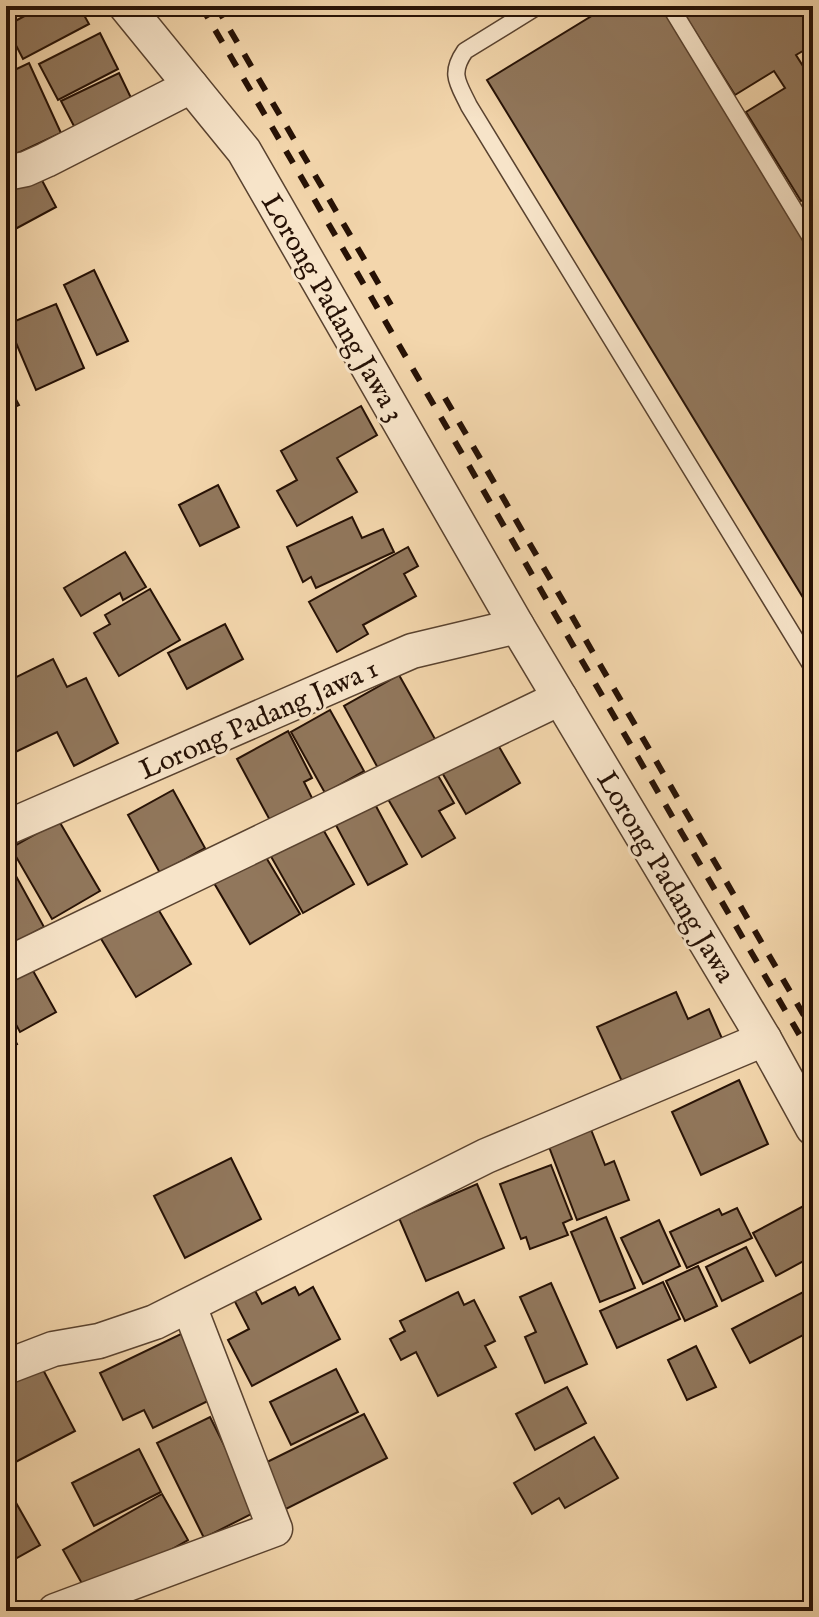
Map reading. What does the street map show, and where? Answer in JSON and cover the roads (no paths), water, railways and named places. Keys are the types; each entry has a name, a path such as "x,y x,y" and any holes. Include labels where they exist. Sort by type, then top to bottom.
{"street":[{"name":"Lorong Padang Jawa 3","path":"126,6 244,151 517,626"},
{"path":"6,173 46,160 191,86"},
{"name":"Lorong Padang Jawa","path":"517,626 764,1039 813,1128"},
{"name":"Lorong Padang Jawa 1","path":"6,828 412,651 517,626"},
{"path":"6,965 560,698"},
{"path":"6,1367 53,1349 122,1335 189,1306 486,1156 764,1039"},
{"path":"55,1611 275,1529 189,1306"}],"lane":[{"path":"538,6 465,51 457,62 455,77 469,106 813,668"},
{"path":"670,6 813,241"}],"railway":[{"path":"201,6 813,1058"},
{"path":"216,6 391,305"},
{"path":"445,398 813,1031"}]}
